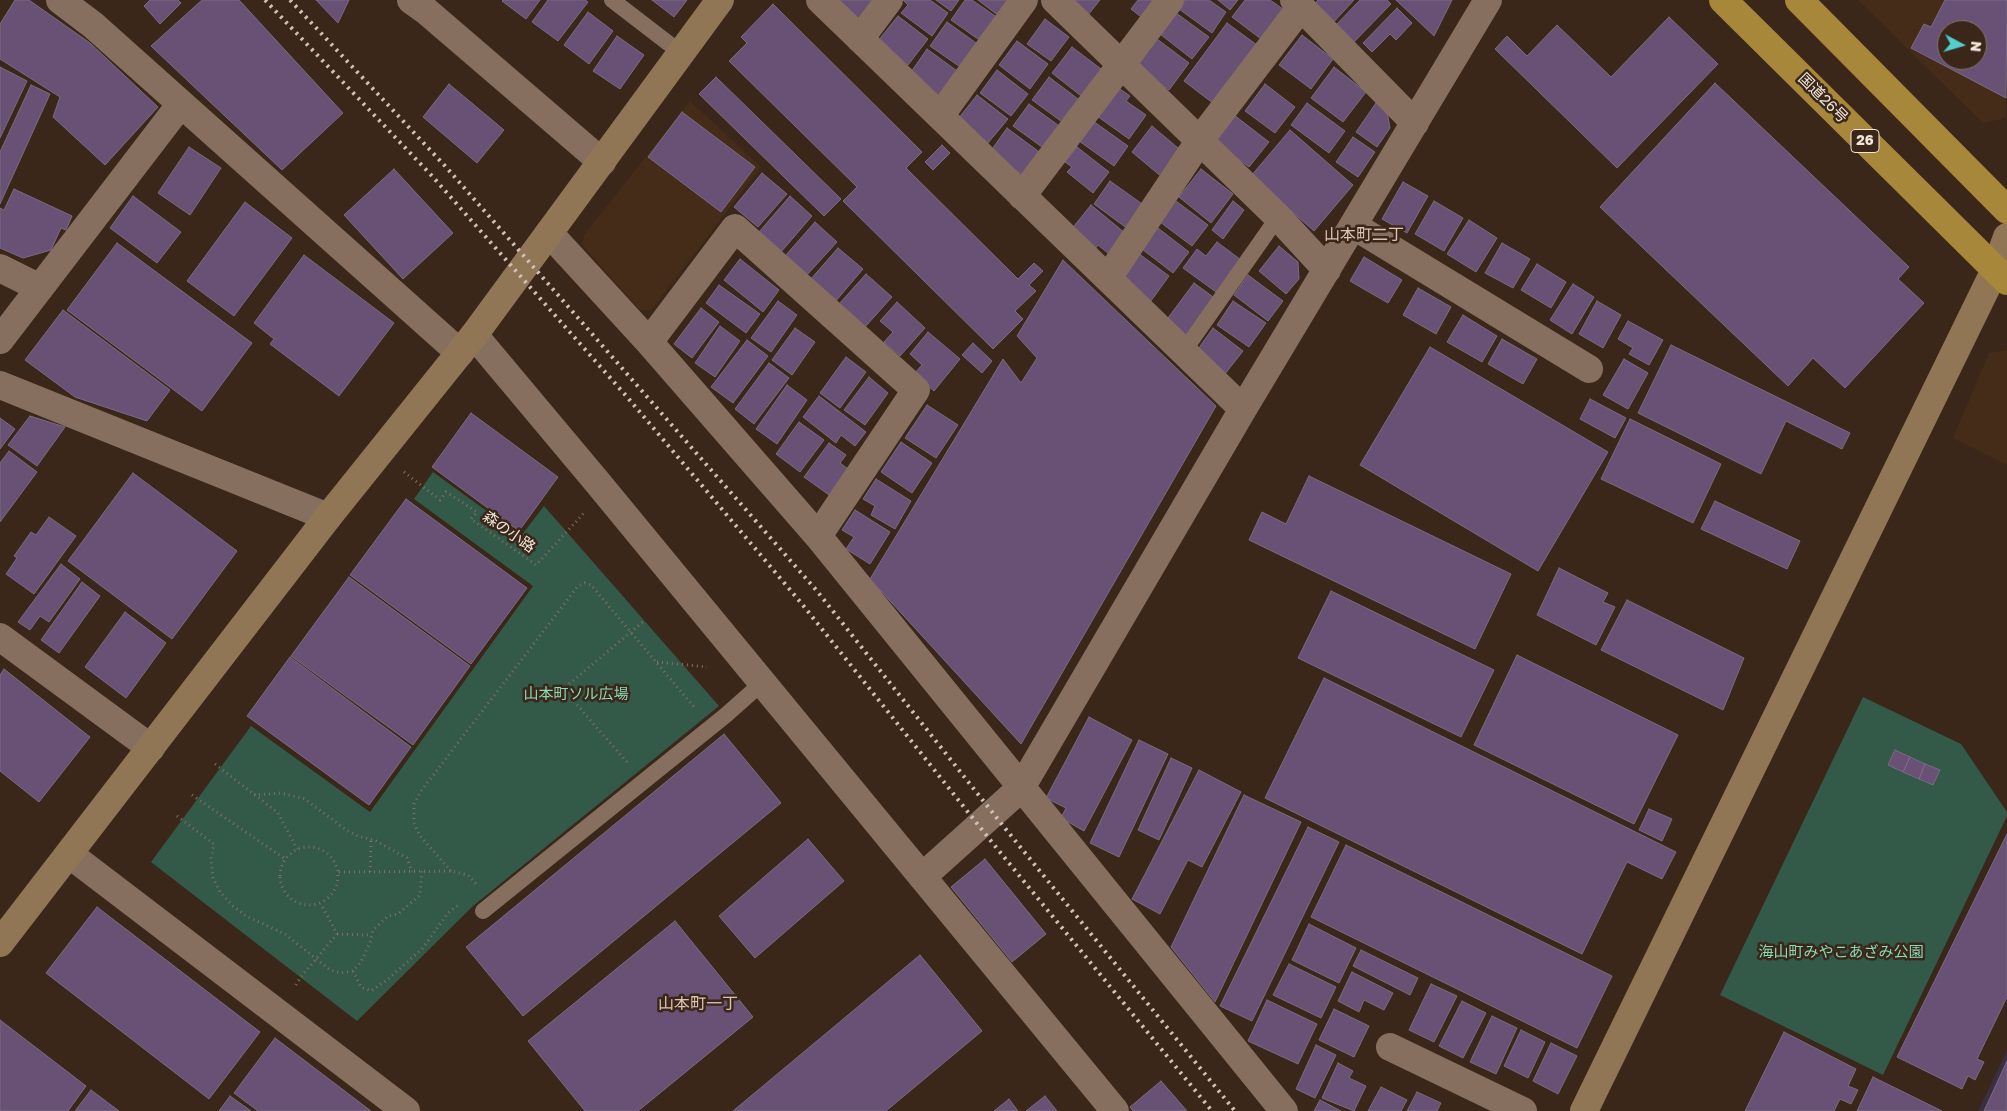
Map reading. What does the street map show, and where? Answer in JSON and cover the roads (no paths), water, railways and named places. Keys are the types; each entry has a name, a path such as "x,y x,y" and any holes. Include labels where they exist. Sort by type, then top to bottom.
{"highway":[{"name":"国道26号","path":"1723,0 2001,276"},
{"path":"1799,0 2007,210"}],"street":[{"path":"60,0 93,25 180,105 467,344 762,683 1115,1111"},
{"path":"411,0 602,162"},
{"path":"0,943 328,517 467,344 720,0"},
{"path":"820,0 1243,409"},
{"path":"860,39 889,0"},
{"path":"940,116 1024,0"},
{"path":"1055,0 1278,217 1327,270"},
{"path":"1022,196 1170,0"},
{"path":"922,877 1021,788 1243,409 1488,0"},
{"path":"1108,278 1200,140 1297,3 1415,123"},
{"path":"0,340 180,105"},
{"path":"1354,226 1589,369"},
{"path":"649,342 735,228 916,390 818,536"},
{"path":"549,233 649,342 818,536 1284,1111"},
{"path":"1584,1111 2001,276 2007,238"},
{"path":"0,268 40,288"},
{"path":"0,385 328,517"},
{"path":"0,636 151,748"},
{"path":"69,854 406,1111"},
{"path":"1390,1047 1523,1111"}],"lane":[{"path":"612,0 681,53"},
{"path":"1184,351 1278,217"},
{"path":"483,910 718,721 762,683"}],"railway":[{"path":"265,0 432,176 628,398 802,604 995,846 1212,1111"},
{"path":"290,0 446,167 817,591 1004,827 1235,1111"}],"district":[{"name":"山本町二丁","path":"1364,235"},
{"name":"山本町一丁","path":"698,1004"}],"park label":[{"name":"山本町ソル広場","path":"576,694"},
{"name":"海山町みやこあざみ公園","path":"1841,952"}]}
